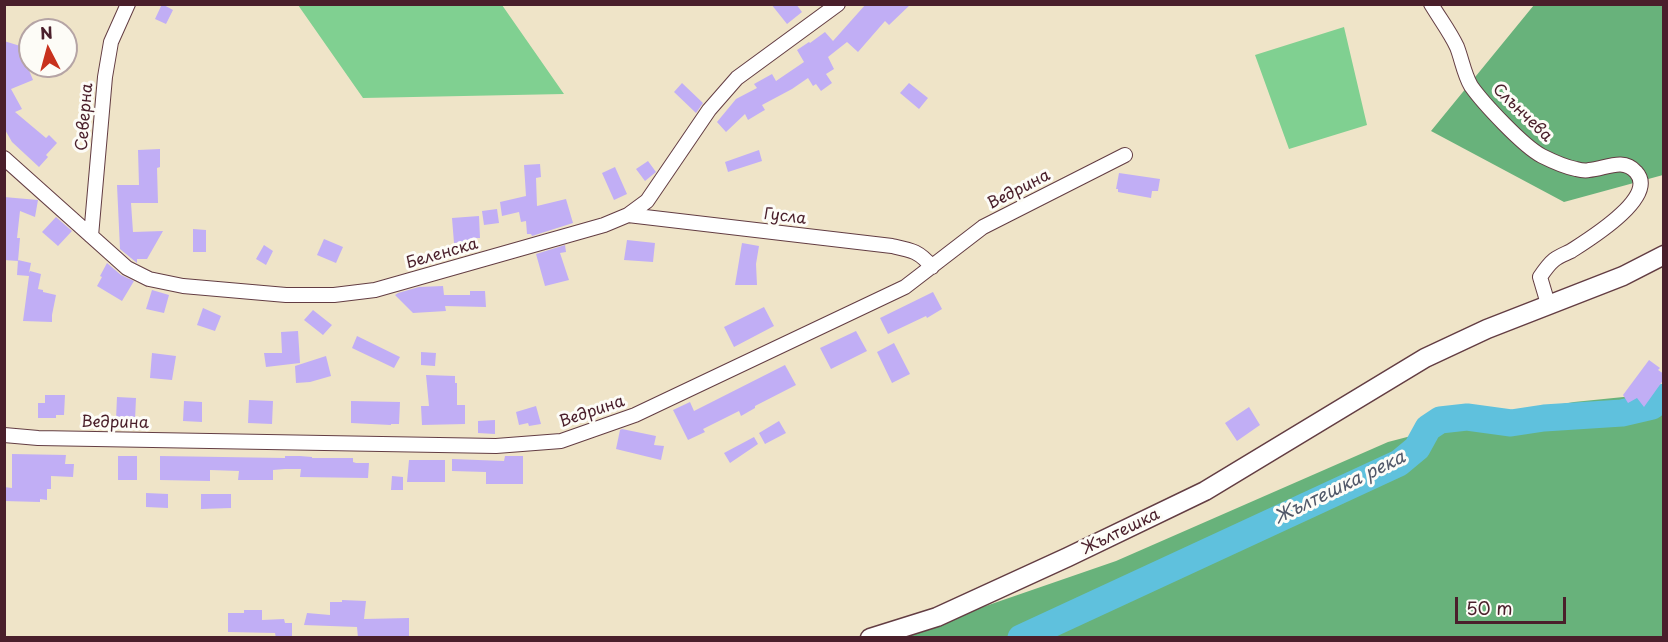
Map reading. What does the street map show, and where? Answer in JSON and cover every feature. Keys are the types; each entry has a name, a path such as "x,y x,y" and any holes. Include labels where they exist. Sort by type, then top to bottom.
{"main road":[{"name":"Жълтешка","path":"870,638 937,617 1205,491 1425,358 1486,329 1623,276 1664,255"}],"street":[{"name":"Северна","path":"91,236 105,77 111,42 128,4"},
{"name":"Беленска","path":"4,158 128,268 149,279 183,286 286,295 334,295 375,290 604,225 628,215 647,201 709,110 738,78 838,4"},
{"name":"Слънчева","path":"1431,4 1451,35 1470,84 1491,109 1541,156 1576,169 1589,170 1617,164 1628,165 1637,172 1642,180 1640,190 1625,211 1607,227 1554,260 1545,271 1540,278 1548,304"},
{"name":"Ведрина","path":"4,435 50,438 496,446 561,441 635,415 905,287 983,227 1125,155"},
{"name":"Гусла","path":"628,215 892,246 913,250 923,256 932,267"}],"green space":[{"path":"298,5 502,5 564,94 363,98"},
{"path":"1534,5 1663,5 1663,175 1564,202 1431,131"},
{"path":"1344,27 1367,125 1289,149 1255,55"},
{"path":"1663,393 1663,637 893,638 1116,561 1388,442 1476,419 1574,402"}],"building":[{"path":"162,4 173,10 166,24 155,19"},
{"path":"771,4 796,4 802,12 787,24"},
{"path":"866,4 911,4 889,25 885,21 858,52 847,42 828,57 834,69 826,74 832,83 821,91 816,84 813,86 808,78 762,105 765,110 748,120 745,114 726,132 717,122 736,99 757,88 754,84 772,74 776,81 804,62 797,50 825,32 833,41"},
{"path":"4,41 18,45 18,78 32,78 33,80 11,89 22,109 15,112 46,138 49,135 57,143 39,167 12,142 4,128"},
{"path":"682,83 703,103 696,113 674,92"},
{"path":"909,83 928,98 919,109 900,93"},
{"path":"160,149 160,167 157,168 158,203 131,203 133,232 163,231 147,259 137,259 137,263 120,249 117,185 139,185 138,150"},
{"path":"759,150 762,161 728,172 725,162"},
{"path":"648,161 656,172 645,181 636,169"},
{"path":"540,164 541,177 536,178 537,206 566,199 573,223 532,236 527,234 526,221 521,222 519,212 502,216 500,202 526,196 524,165"},
{"path":"615,167 627,194 614,200 602,173"},
{"path":"1119,173 1160,179 1158,191 1152,191 1151,198 1118,192 1116,189"},
{"path":"4,197 38,200 35,217 20,211 17,238 20,238 18,261 4,260"},
{"path":"497,209 499,223 484,225 482,211"},
{"path":"479,216 480,238 454,243 452,218"},
{"path":"56,217 72,231 58,246 42,232"},
{"path":"193,229 206,230 206,252 193,252"},
{"path":"324,239 343,247 336,263 317,255"},
{"path":"627,240 655,243 653,262 624,260"},
{"path":"742,243 759,246 756,264 757,285 735,285"},
{"path":"264,245 273,251 266,265 256,259"},
{"path":"565,245 566,252 560,253 569,280 545,286 536,254"},
{"path":"18,260 31,263 29,273 30,271 41,274 38,289 56,295 52,322 23,321 29,276 17,275"},
{"path":"107,263 121,275 134,281 122,301 97,286"},
{"path":"443,286 444,295 470,295 470,291 485,291 486,307 445,306 446,311 413,313 395,295 419,287"},
{"path":"152,290 169,295 164,313 146,309"},
{"path":"933,292 942,309 927,318 926,316 888,334 880,318"},
{"path":"764,307 774,326 734,347 724,327"},
{"path":"203,308 221,316 215,331 197,325"},
{"path":"313,310 332,325 323,335 304,320"},
{"path":"298,331 300,363 266,367 264,353 282,353 281,332"},
{"path":"856,331 867,351 831,369 820,348"},
{"path":"357,336 400,357 394,368 352,348"},
{"path":"894,343 910,374 892,383 877,352"},
{"path":"421,352 436,353 435,366 421,365"},
{"path":"152,353 176,356 172,380 150,378"},
{"path":"326,356 331,376 296,383 295,366"},
{"path":"1649,360 1660,368 1658,370 1664,374 1664,379 1644,407 1637,398 1628,403 1623,395"},
{"path":"785,365 796,385 755,406 741,416 739,411 703,429 705,432 688,440 673,410 690,402 694,411"},
{"path":"426,375 455,376 457,405 465,405 465,424 422,425 421,406 429,406"},
{"path":"45,395 65,395 64,415 56,415 56,418 38,418 38,403 45,403"},
{"path":"117,397 136,398 135,420 116,419"},
{"path":"249,400 273,401 272,424 248,423"},
{"path":"184,401 202,402 202,422 183,421"},
{"path":"351,401 400,402 399,424 351,423"},
{"path":"536,406 541,424 519,425 516,412"},
{"path":"1249,407 1260,425 1237,441 1225,423"},
{"path":"495,420 495,434 478,433 478,421"},
{"path":"779,421 786,433 765,444 759,433"},
{"path":"622,429 656,436 654,445 664,446 661,460 616,449"},
{"path":"754,437 758,444 730,463 724,453"},
{"path":"12,454 66,455 65,464 74,464 73,477 51,476 51,489 47,489 47,500 40,499 40,502 4,501 4,487 12,488"},
{"path":"118,456 137,456 137,480 118,480"},
{"path":"160,456 353,458 353,462 356,463 369,463 368,478 300,477 301,469 285,469 273,470 273,480 238,480 239,471 210,470 210,481 160,480"},
{"path":"505,456 523,456 523,484 486,484 486,472 452,471 452,459 504,461"},
{"path":"409,460 445,460 445,482 407,482"},
{"path":"392,476 403,477 403,490 391,490"},
{"path":"146,493 168,494 168,508 146,507"},
{"path":"201,494 231,494 231,508 201,509"},
{"path":"342,600 366,601 364,619 409,618 409,638 358,638 357,627 304,625 307,613 330,615 330,602 342,602"},
{"path":"244,610 262,610 262,620 284,619 285,623 292,623 292,638 276,638 275,633 228,632 228,613 244,613"}],"waterway":[{"name":"Жълтешка река","path":"1021,638 1399,463 1417,448 1428,428 1440,420 1467,417 1511,423 1544,418 1622,413 1652,406 1664,397"}]}
